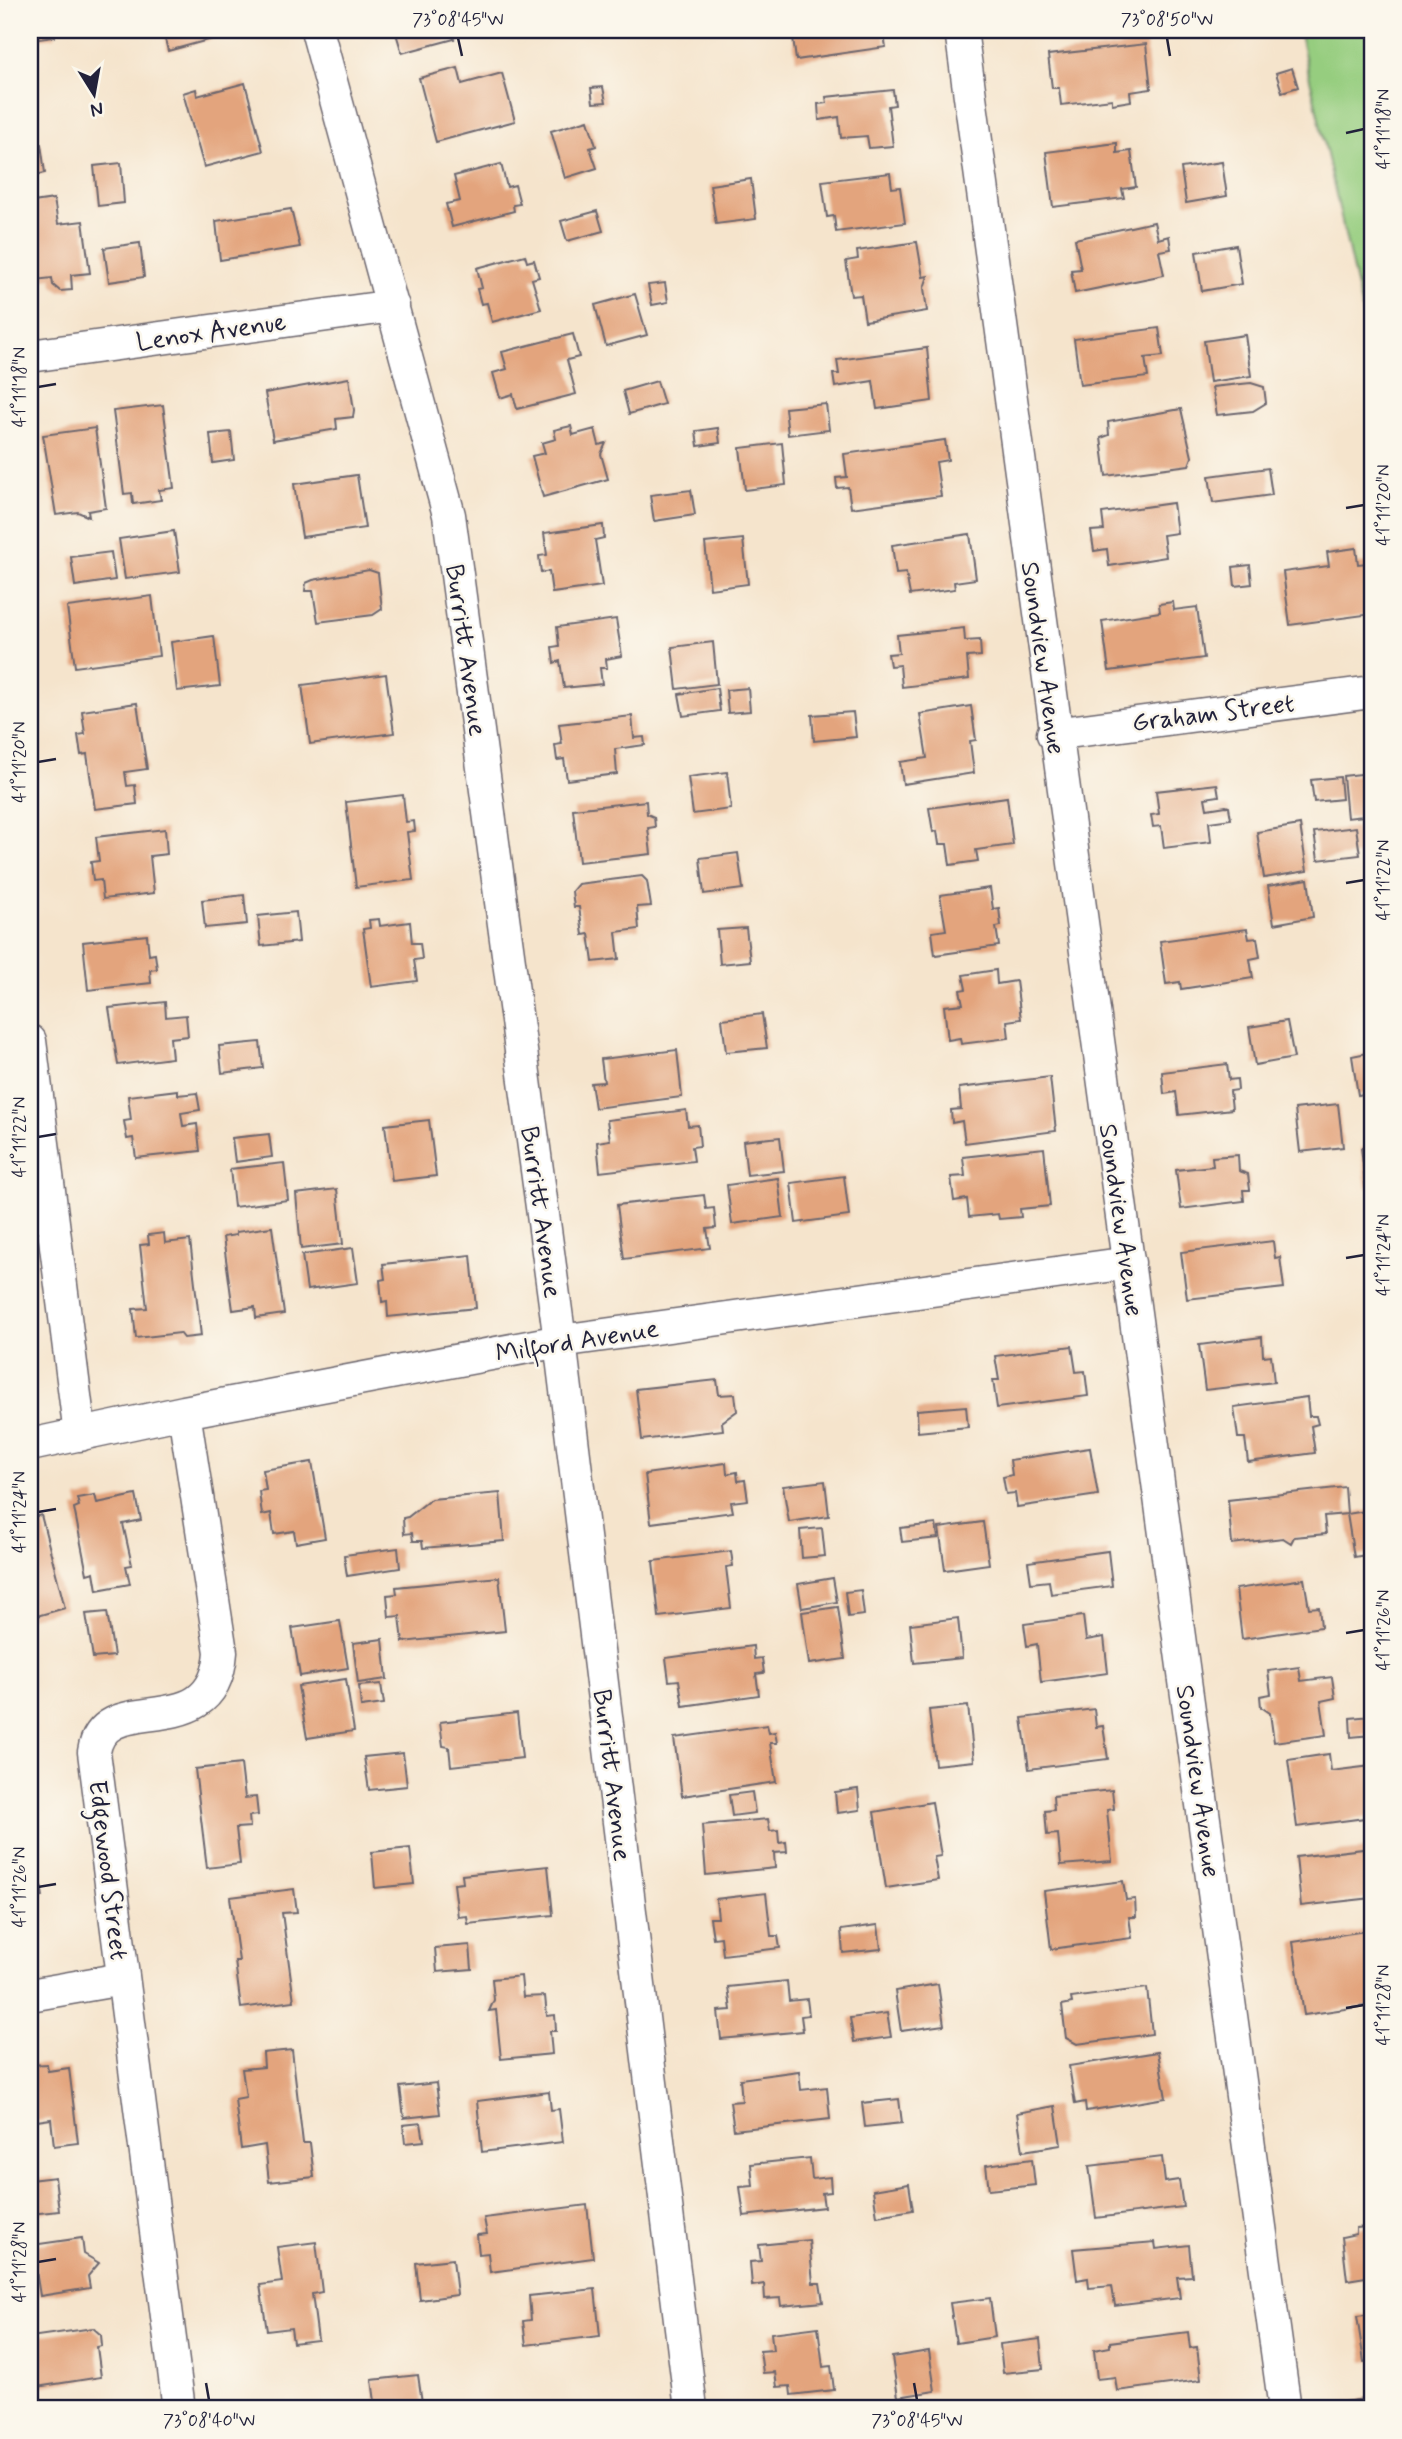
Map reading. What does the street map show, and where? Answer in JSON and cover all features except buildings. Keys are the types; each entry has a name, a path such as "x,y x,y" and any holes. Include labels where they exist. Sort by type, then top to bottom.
{"street":[{"name":"Burritt Avenue","path":"317,30 449,515 560,1341 691,2409"},
{"name":"Soundview Avenue","path":"961,30 1053,734 1129,1263 1285,2409"},
{"name":"Lenox Avenue","path":"30,356 393,306"},
{"name":"Graham Street","path":"1053,734 1372,692"},
{"path":"30,1041 80,1435"},
{"name":"Milford Avenue","path":"30,1446 184,1412 560,1341 1129,1263"},
{"name":"Edgewood Street","path":"179,2409 94,1752 100,1733 108,1726 198,1703 213,1688 219,1672 220,1652 184,1412"},
{"path":"30,1995 122,1979"}],"green space":[{"path":"1299,30 1372,30 1372,355"}]}
